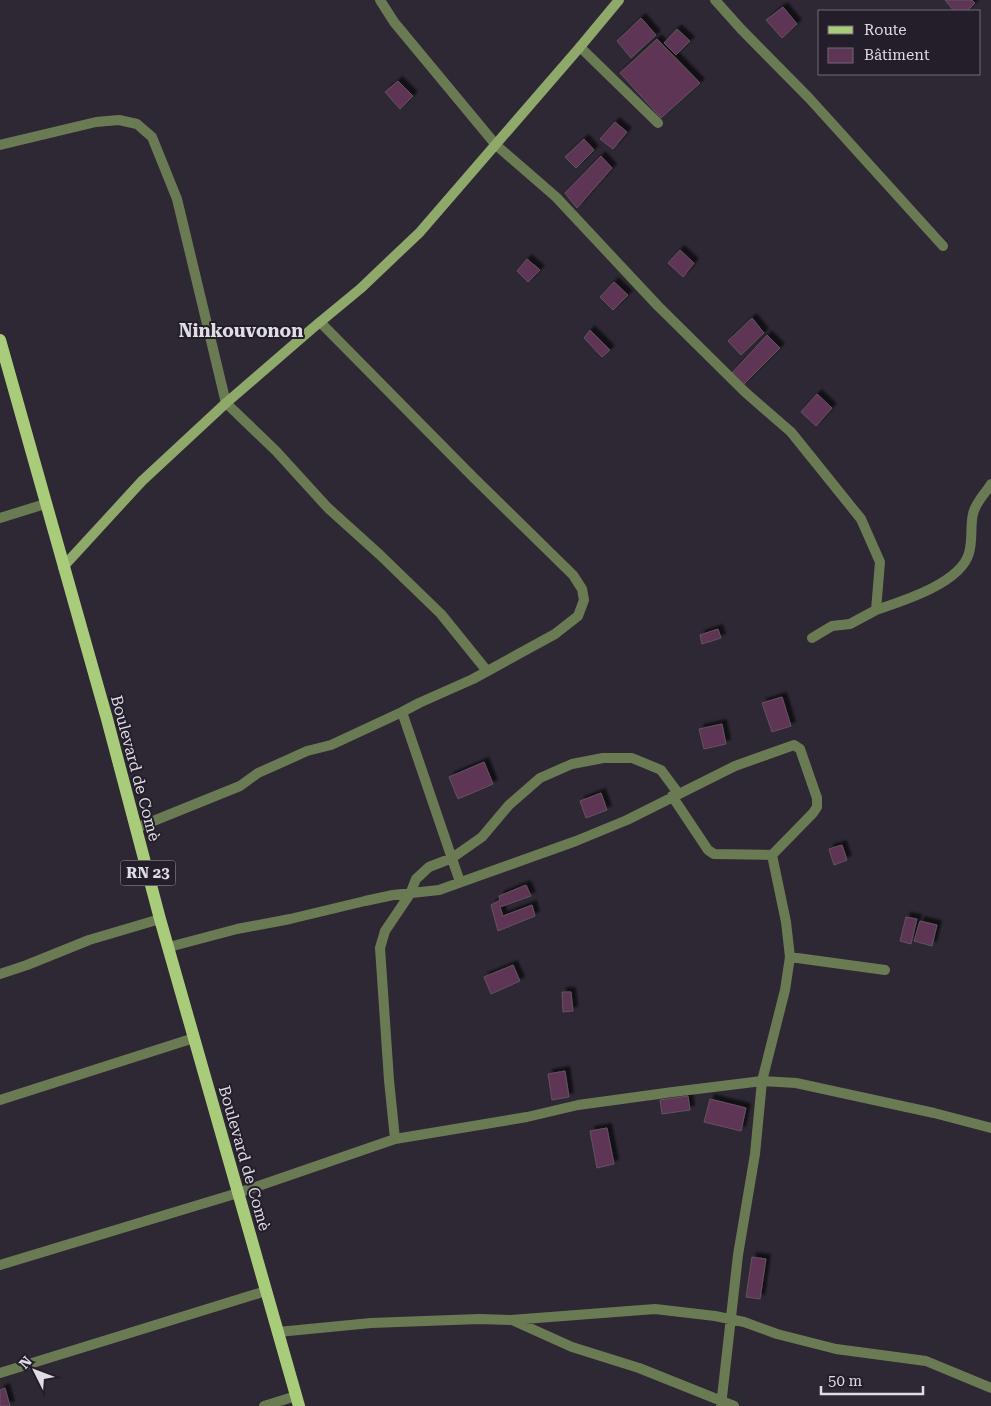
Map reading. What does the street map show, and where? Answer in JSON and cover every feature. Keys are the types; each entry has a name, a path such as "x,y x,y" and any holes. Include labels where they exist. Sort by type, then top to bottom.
{"main road":[{"name":"Boulevard de Comè","path":"0,340 107,718 160,919 298,1401"}],"street":[{"path":"380,0 394,22 496,145 556,197 658,306 745,392 790,432 861,519 880,562 876,610"},
{"path":"63,567 142,481 226,402 360,289 420,232 619,0"},
{"path":"716,0 741,29 809,98 943,246"},
{"path":"580,47 658,122"},
{"path":"0,145 96,122 119,120 137,124 152,137 178,199 226,402 276,451 328,508 380,554 441,614 487,671"},
{"path":"136,828 240,786 276,765 307,751 331,745 487,671 554,634 578,616 584,600 582,589 573,575 320,322"},
{"path":"812,638 832,626 850,624 876,610 927,591 951,577 964,563 969,554 972,540 973,513 979,500 991,484"},
{"path":"0,518 45,504"},
{"path":"402,712 460,882"},
{"path":"169,947 366,900 393,895 410,894 439,890 576,842 626,820 675,795 735,766 794,745 798,747 818,798 817,806 808,820 772,855 714,854 708,850 675,795 661,770 632,758 603,758 572,764 540,778 509,805 482,838 452,858 429,867 416,878 410,894 385,931 380,948 395,1139"},
{"path":"721,1404 738,1255 755,1154 762,1081 785,990 790,957 786,922 772,855"},
{"path":"0,974 89,940 160,919"},
{"path":"790,957 885,970"},
{"path":"0,1100 194,1038"},
{"path":"0,1265 238,1193 395,1139 527,1117 578,1105 762,1081 796,1083 934,1113 991,1128"},
{"path":"0,1373 266,1291"},
{"path":"278,1332 371,1323 479,1319 511,1320 655,1309 715,1316 744,1322 777,1334 844,1351 926,1361 991,1388"},
{"path":"511,1320 572,1347 638,1368 721,1404 734,1406"},
{"path":"264,1406 298,1401"}],"building":[{"path":"945,0 972,0 975,3 968,10 953,10"},
{"path":"783,7 797,24 782,38 766,20"},
{"path":"641,18 656,35 631,58 617,41"},
{"path":"677,29 690,41 676,55 664,43"},
{"path":"657,39 700,83 661,118 620,73"},
{"path":"398,81 413,96 400,109 385,92"},
{"path":"615,122 627,132 613,149 600,139"},
{"path":"584,139 594,150 576,168 565,157"},
{"path":"601,156 612,168 577,208 565,193"},
{"path":"680,250 694,263 683,277 668,263"},
{"path":"527,259 540,270 528,282 517,271"},
{"path":"614,282 628,295 613,310 600,297"},
{"path":"752,318 764,333 741,355 728,341"},
{"path":"590,330 610,350 602,357 584,338"},
{"path":"767,335 780,348 743,385 732,373"},
{"path":"817,394 832,408 816,426 801,412"},
{"path":"718,629 721,638 702,644 700,635"},
{"path":"782,697 791,726 772,732 762,703"},
{"path":"722,724 726,744 704,749 699,729"},
{"path":"484,762 493,784 458,799 449,777"},
{"path":"601,793 607,810 586,818 580,801"},
{"path":"842,845 847,860 834,865 829,849"},
{"path":"526,885 531,896 500,907 503,916 532,905 535,916 498,931 491,905 500,900 499,896"},
{"path":"906,917 917,919 911,944 900,941"},
{"path":"920,921 937,925 932,946 914,941"},
{"path":"513,965 520,981 491,994 484,977"},
{"path":"562,992 571,992 573,1011 563,1012"},
{"path":"565,1071 569,1097 552,1100 548,1074"},
{"path":"688,1096 690,1110 662,1114 660,1100"},
{"path":"710,1099 746,1108 741,1131 704,1122"},
{"path":"607,1128 614,1164 597,1168 590,1131"},
{"path":"752,1257 766,1259 760,1299 746,1297"},
{"path":"5,1388 10,1406 0,1406 0,1390"}],"district":[{"name":"Ninkouvonon","path":"241,331"}]}
